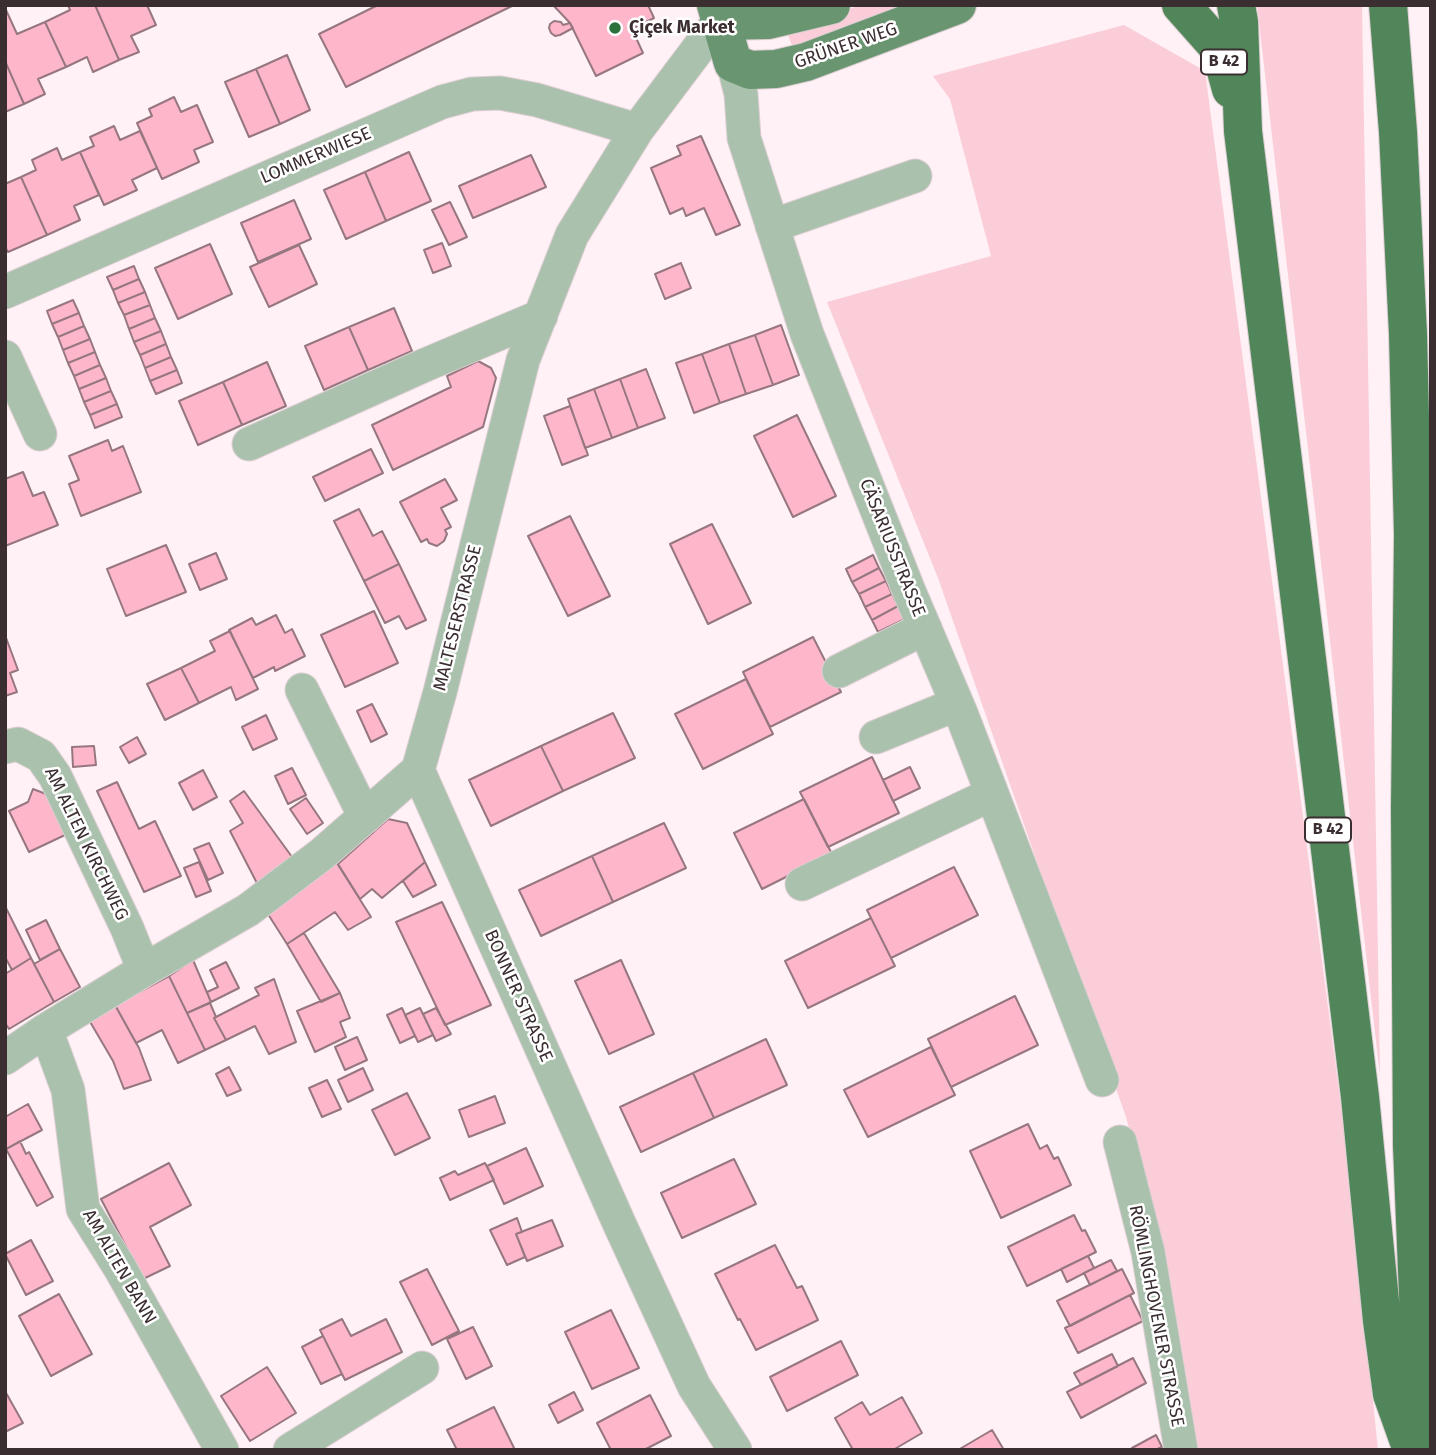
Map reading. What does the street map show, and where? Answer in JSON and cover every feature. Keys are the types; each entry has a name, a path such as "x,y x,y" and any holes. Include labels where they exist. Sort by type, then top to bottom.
{"highway":[{"name":"B 42","path":"1181,5 1220,49 1242,131"},
{"name":"B 42","path":"1236,5 1242,131 1360,1097 1381,1307 1392,1394 1412,1450"},
{"path":"1388,5 1398,132 1409,374 1413,535 1410,808 1412,1146 1419,1319 1430,1450"}],"main road":[{"path":"718,13 768,20 831,5"},
{"name":"GRÜNER WEG","path":"733,64 750,71 776,69 806,62 957,5"},
{"name":"CÄSARIUSSTRASSE","path":"718,13 733,64"}],"street":[{"name":"MALTESERSTRASSE","path":"418,770 523,360 572,235 636,131 718,13"},
{"name":"CÄSARIUSSTRASSE","path":"733,64 741,94 744,138 807,334 957,704 1102,1080"},
{"name":"LOMMERWIESE","path":"5,292 442,102 471,94 500,93 537,100 636,131"},
{"path":"772,226 915,176"},
{"path":"249,444 541,316"},
{"path":"5,357 40,434"},
{"path":"839,671 925,628"},
{"path":"302,690 365,817"},
{"path":"876,737 957,704"},
{"name":"AM ALTEN KIRCHWEG","path":"5,747 18,744 41,756 55,776 144,970"},
{"path":"5,1058 144,970 248,911 322,854 418,770"},
{"name":"BONNER STRASSE","path":"418,770 694,1387 735,1450"},
{"path":"802,884 992,794"},
{"name":"AM ALTEN BANN","path":"46,1030 68,1090 83,1209 120,1268 222,1450"},
{"name":"RÖMLINGHOVENER STRASSE","path":"1120,1142 1148,1252 1181,1450"},
{"path":"290,1450 422,1368"}],"shaded area":[{"path":"860,5 927,5 794,50 787,33"},
{"path":"1257,5 1362,5 1380,1076"},
{"path":"1124,25 1205,71 1349,1167 1378,1450 1194,1450 1153,1220 1126,1117 938,578 827,302 991,256 950,99 933,76"}],"building":[{"path":"68,5 95,5 119,60 93,72 87,57 66,67 45,22 70,10"},
{"path":"95,5 147,5 156,25 131,36 139,52 119,60"},
{"path":"378,5 514,5 346,87 319,34"},
{"path":"553,5 648,5 654,18 632,29 643,53 596,76 570,23"},
{"path":"6,10 17,34 45,22 66,67 38,79 45,94 24,104 5,61"},
{"path":"554,21 563,25 570,23 573,28 555,36 549,28"},
{"path":"287,55 310,110 280,124 256,69"},
{"path":"5,61 24,104 5,112"},
{"path":"256,69 280,124 249,137 225,82"},
{"path":"174,97 181,112 197,105 213,142 194,150 199,162 162,179 137,123 152,116 149,109"},
{"path":"114,126 120,140 140,131 157,168 132,180 137,190 104,205 80,152 94,146 90,137"},
{"path":"701,136 740,225 716,235 704,208 686,216 683,208 670,214 651,168 681,155 677,146"},
{"path":"57,148 62,160 80,152 99,195 74,206 80,220 47,235 21,177 36,170 32,160"},
{"path":"409,152 431,201 386,221 365,172"},
{"path":"531,155 546,187 473,218 459,186"},
{"path":"365,172 386,221 346,239 324,190"},
{"path":"21,177 47,235 8,252 5,247 5,184"},
{"path":"294,200 311,239 258,262 241,223"},
{"path":"450,202 467,237 449,245 432,210"},
{"path":"442,243 451,266 433,273 424,250"},
{"path":"210,244 232,294 178,319 155,268"},
{"path":"299,245 317,284 269,307 250,267"},
{"path":"681,263 691,288 665,299 655,274"},
{"path":"134,266 139,279 113,290 107,277"},
{"path":"139,279 145,292 118,303 113,290"},
{"path":"145,292 150,305 124,315 118,303"},
{"path":"73,300 79,313 52,324 47,311"},
{"path":"150,305 155,318 129,329 124,315"},
{"path":"394,308 412,351 368,370 349,327"},
{"path":"79,313 84,326 58,337 52,324"},
{"path":"155,318 161,331 134,342 129,329"},
{"path":"781,325 799,375 773,385 755,335"},
{"path":"84,326 90,339 63,350 58,337"},
{"path":"349,327 368,370 324,390 305,346"},
{"path":"161,331 166,344 140,355 134,342"},
{"path":"755,335 773,385 746,394 729,344"},
{"path":"90,339 95,352 68,363 63,350"},
{"path":"166,344 171,357 145,368 140,355"},
{"path":"729,344 746,394 720,403 702,354"},
{"path":"95,352 100,365 74,376 68,363"},
{"path":"702,354 720,403 694,413 676,363"},
{"path":"171,357 177,370 150,381 145,368"},
{"path":"478,361 491,368 496,378 483,427 393,470 372,425 451,387 447,376"},
{"path":"267,362 286,406 242,425 223,382"},
{"path":"100,365 106,378 79,389 74,376"},
{"path":"646,369 665,418 638,428 620,379"},
{"path":"177,370 182,383 156,394 150,381"},
{"path":"106,378 111,391 84,402 79,389"},
{"path":"620,379 638,428 612,438 594,389"},
{"path":"223,382 242,425 198,445 179,401"},
{"path":"594,389 612,438 585,448 568,399"},
{"path":"111,391 117,404 90,415 84,402"},
{"path":"117,404 122,417 95,428 90,415"},
{"path":"570,406 588,455 562,465 544,416"},
{"path":"797,415 836,496 793,517 754,436"},
{"path":"108,440 112,451 123,446 141,492 81,516 69,484 79,480 69,456"},
{"path":"371,449 383,473 325,501 313,477"},
{"path":"23,472 33,496 44,492 58,525 5,546 5,479"},
{"path":"445,479 457,500 441,508 451,527 445,530 447,534 444,541 437,546 429,543 427,539 421,542 400,502"},
{"path":"359,509 373,536 382,531 399,564 364,581 334,521"},
{"path":"570,516 610,596 568,616 528,536"},
{"path":"712,524 751,603 708,624 670,544"},
{"path":"166,545 186,592 126,616 107,569"},
{"path":"216,553 227,579 200,590 189,564"},
{"path":"873,555 879,568 852,582 846,569"},
{"path":"399,564 426,620 406,629 399,616 385,623 364,581"},
{"path":"879,568 886,581 859,594 852,582"},
{"path":"886,581 892,594 865,607 859,594"},
{"path":"892,594 898,606 872,620 865,607"},
{"path":"898,606 905,619 878,632 872,620"},
{"path":"374,611 398,663 345,687 321,635"},
{"path":"276,615 285,633 292,629 305,656 275,671 274,667 253,678 229,630 252,618 256,625"},
{"path":"230,631 258,689 236,700 231,687 199,703 181,668 215,651 210,641"},
{"path":"5,635 18,670 10,673 17,692 5,696"},
{"path":"813,637 841,692 770,727 743,672"},
{"path":"181,668 199,703 165,720 147,684"},
{"path":"746,679 773,734 703,769 675,714"},
{"path":"372,704 387,734 371,742 357,711"},
{"path":"613,713 635,758 563,791 541,746"},
{"path":"266,715 277,739 253,750 242,727"},
{"path":"137,737 146,754 129,763 120,747"},
{"path":"94,746 96,765 73,767 72,747"},
{"path":"541,746 563,791 491,826 469,780"},
{"path":"872,757 899,813 828,847 800,792"},
{"path":"910,767 920,788 893,801 883,780"},
{"path":"292,768 306,795 288,804 275,776"},
{"path":"203,770 217,797 193,810 179,783"},
{"path":"117,782 139,829 155,821 181,876 144,892 97,791"},
{"path":"33,789 46,794 65,835 29,852 9,811 28,802"},
{"path":"244,791 295,861 260,889 230,831 243,823 230,801"},
{"path":"306,798 323,823 307,834 290,809"},
{"path":"804,799 832,854 762,889 734,833"},
{"path":"388,819 407,823 425,862 382,898 372,889 360,899 338,864"},
{"path":"664,823 686,868 613,902 592,856"},
{"path":"209,843 223,873 208,880 194,849"},
{"path":"592,856 613,902 541,936 519,890"},
{"path":"335,860 371,917 348,930 335,912 287,944 266,911"},
{"path":"199,862 211,891 196,897 184,868"},
{"path":"425,862 436,885 413,897 403,881"},
{"path":"954,867 978,915 891,958 867,910"},
{"path":"442,902 491,1005 445,1025 396,922"},
{"path":"5,906 31,958 12,970 5,957"},
{"path":"871,918 895,966 808,1008 785,961"},
{"path":"46,920 60,949 40,960 26,930"},
{"path":"304,933 340,993 321,1002 287,944"},
{"path":"60,949 80,987 54,1002 34,964"},
{"path":"31,958 54,1002 9,1029 5,1023 5,974"},
{"path":"193,960 211,1002 187,1013 169,976"},
{"path":"621,960 654,1034 609,1054 575,981"},
{"path":"226,962 239,988 211,1002 207,992 218,987 210,970"},
{"path":"169,976 205,1050 178,1063 162,1030 136,1043 115,1005"},
{"path":"274,979 296,1042 269,1054 255,1026 226,1040 214,1018 259,995 255,988"},
{"path":"340,993 350,1018 340,1022 346,1037 315,1052 297,1011"},
{"path":"1015,996 1038,1045 951,1087 928,1039"},
{"path":"210,1003 216,1017 214,1018 226,1040 205,1050 187,1013"},
{"path":"115,1005 139,1048 151,1080 124,1089 113,1061 89,1020"},
{"path":"402,1008 415,1036 400,1043 387,1015"},
{"path":"420,1008 433,1035 418,1042 405,1015"},
{"path":"436,1008 451,1034 436,1041 423,1014"},
{"path":"357,1037 367,1060 345,1070 335,1047"},
{"path":"766,1039 787,1085 714,1118 693,1073"},
{"path":"931,1047 955,1095 868,1137 844,1090"},
{"path":"229,1067 241,1090 227,1096 216,1074"},
{"path":"363,1068 373,1090 348,1102 338,1080"},
{"path":"693,1073 714,1118 641,1152 620,1107"},
{"path":"327,1080 341,1109 322,1117 309,1088"},
{"path":"407,1093 430,1138 395,1155 372,1110"},
{"path":"495,1096 505,1123 469,1137 459,1110"},
{"path":"28,1104 42,1130 6,1149 5,1117"},
{"path":"1028,1124 1040,1149 1047,1145 1054,1159 1058,1157 1071,1185 1001,1218 970,1151"},
{"path":"20,1141 26,1154 29,1152 53,1197 37,1206 6,1149"},
{"path":"526,1148 543,1186 504,1204 487,1166"},
{"path":"734,1159 756,1204 682,1238 661,1193"},
{"path":"169,1163 191,1205 150,1227 170,1266 143,1279 101,1199"},
{"path":"485,1163 494,1180 450,1200 440,1178 455,1171 458,1175"},
{"path":"1074,1215 1096,1252 1027,1286 1008,1247"},
{"path":"517,1218 522,1232 516,1234 525,1257 507,1265 490,1230"},
{"path":"552,1220 563,1246 527,1261 516,1234"},
{"path":"31,1240 53,1281 26,1295 5,1254"},
{"path":"775,1245 797,1288 802,1286 818,1320 756,1350 715,1274"},
{"path":"1088,1256 1094,1268 1067,1282 1061,1269"},
{"path":"1111,1260 1117,1271 1090,1285 1084,1273"},
{"path":"427,1269 459,1331 432,1345 400,1282"},
{"path":"1122,1269 1134,1293 1070,1326 1057,1301"},
{"path":"59,1294 92,1354 51,1376 19,1316"},
{"path":"1130,1295 1143,1321 1078,1353 1065,1328"},
{"path":"611,1310 639,1368 592,1389 565,1332"},
{"path":"342,1319 351,1336 386,1319 402,1352 345,1380 320,1330"},
{"path":"473,1327 492,1366 466,1379 447,1339"},
{"path":"323,1336 342,1374 321,1384 302,1347"},
{"path":"841,1341 858,1375 787,1411 770,1377"},
{"path":"1112,1354 1118,1366 1081,1385 1074,1373"},
{"path":"1133,1358 1146,1383 1081,1418 1067,1392"},
{"path":"267,1367 296,1413 250,1441 221,1396"},
{"path":"5,1391 23,1423 5,1432"},
{"path":"574,1392 583,1410 558,1423 549,1405"},
{"path":"650,1395 671,1436 644,1450 611,1450 597,1423"},
{"path":"902,1397 922,1433 893,1450 853,1450 835,1418 862,1402 870,1415"},
{"path":"494,1407 515,1450 457,1450 447,1430"},
{"path":"992,1430 1004,1450 958,1450"},
{"path":"1156,1435 1162,1447 1155,1450 1133,1450 1132,1448"}],"place":[{"name":"Çiçek Market","path":"615,28"}]}
